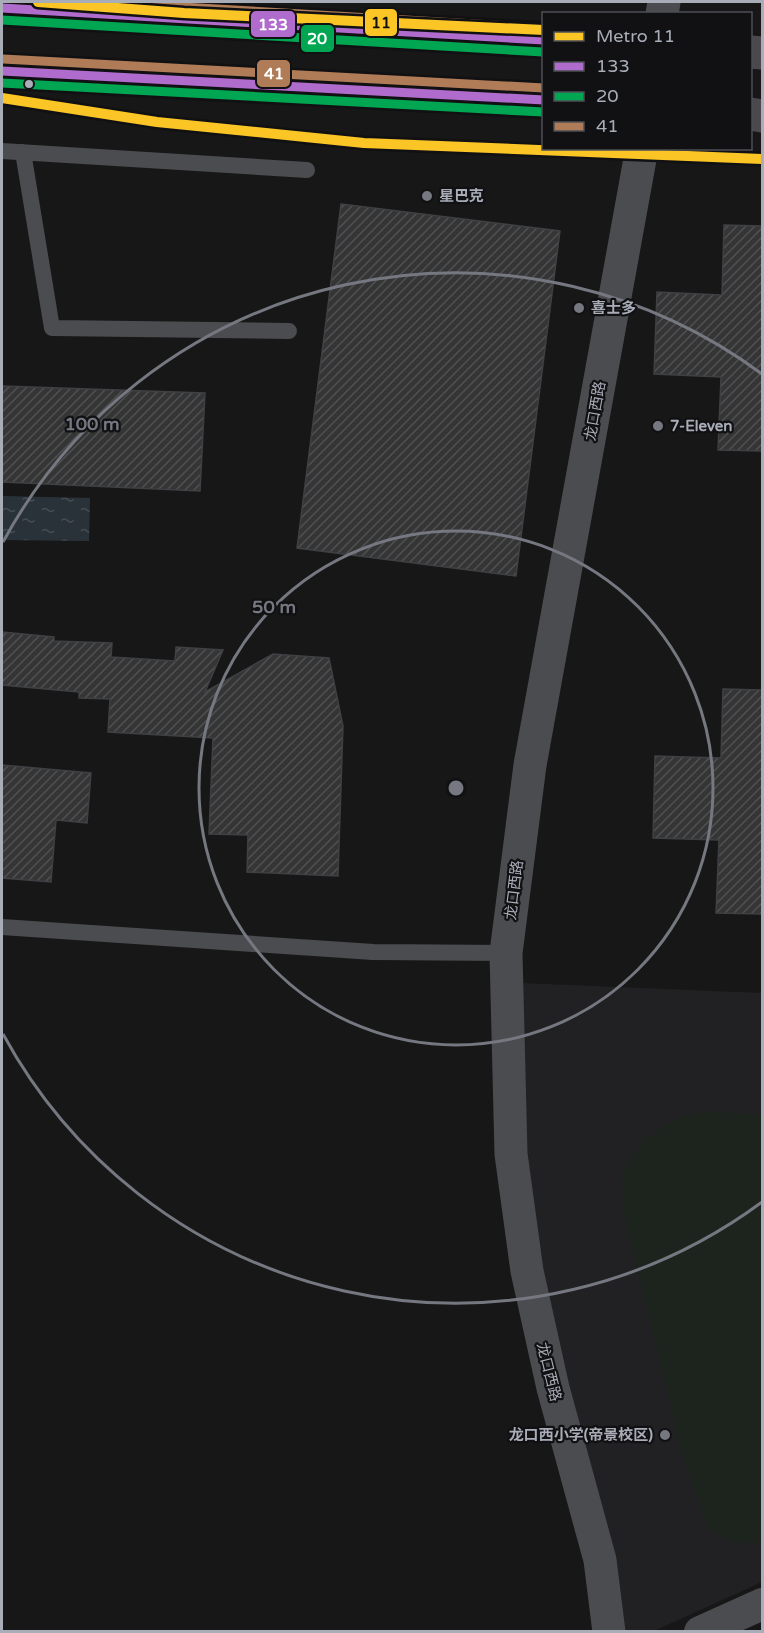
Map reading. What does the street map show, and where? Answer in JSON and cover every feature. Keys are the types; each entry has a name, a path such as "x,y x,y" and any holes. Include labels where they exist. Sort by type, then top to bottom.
{"main road":[{"path":"2,8 542,40"},
{"path":"2,71 542,100"}],"street":[{"name":"龙口西路","path":"609,1632 600,1560 553,1388 527,1271 511,1154 506,953 530,765 642,150"},
{"path":"700,1632 762,1604"}],"lane":[{"path":"2,151 307,170"},
{"path":"23,152 52,328 290,331"},
{"path":"2,927 373,952 506,953"}],"shaded area":[{"name":"龙口西小学(帝景校区)","path":"521,983 762,993 762,1582 654,1631 620,1631 529,1287"},
{"path":"708,1111 762,1115 762,1543 734,1543 708,1528 682,1454 624,1213 622,1174 644,1139 678,1118"}],"water":[{"path":"2,496 90,498 89,541 2,540"}],"building":[{"path":"341,204 560,231 516,576 297,548"},
{"path":"724,225 762,226 762,451 718,450 721,377 654,374 657,292 722,295"},
{"path":"2,386 205,393 200,491 2,482"},
{"path":"2,632 54,637 54,641 112,643 111,657 175,661 176,647 223,650 205,692 273,654 329,658 343,726 338,876 247,872 248,835 209,834 213,738 108,732 110,699 79,698 79,692 2,685"},
{"path":"723,689 762,690 762,914 716,913 719,840 653,838 655,756 721,758"},
{"path":"2,765 91,773 87,823 56,820 51,882 2,878"}],"metro line":[{"name":"11","path":"38,2 184,13 542,30"},
{"name":"11","path":"2,98 157,122 364,143 762,159"}],"transit line":[{"name":"41","path":"96,2 542,28"},
{"name":"133","path":"2,8 542,40"},
{"name":"20","path":"2,20 542,52"},
{"name":"41","path":"3,59 542,88"},
{"name":"133","path":"2,71 542,100"},
{"name":"20","path":"2,83 542,112"}],"place":[{"name":"星巴克","path":"427,196"},
{"name":"喜士多","path":"579,308"},
{"name":"7-Eleven","path":"658,426"},
{"name":"龙口西小学(帝景校区)","path":"665,1435"}]}
